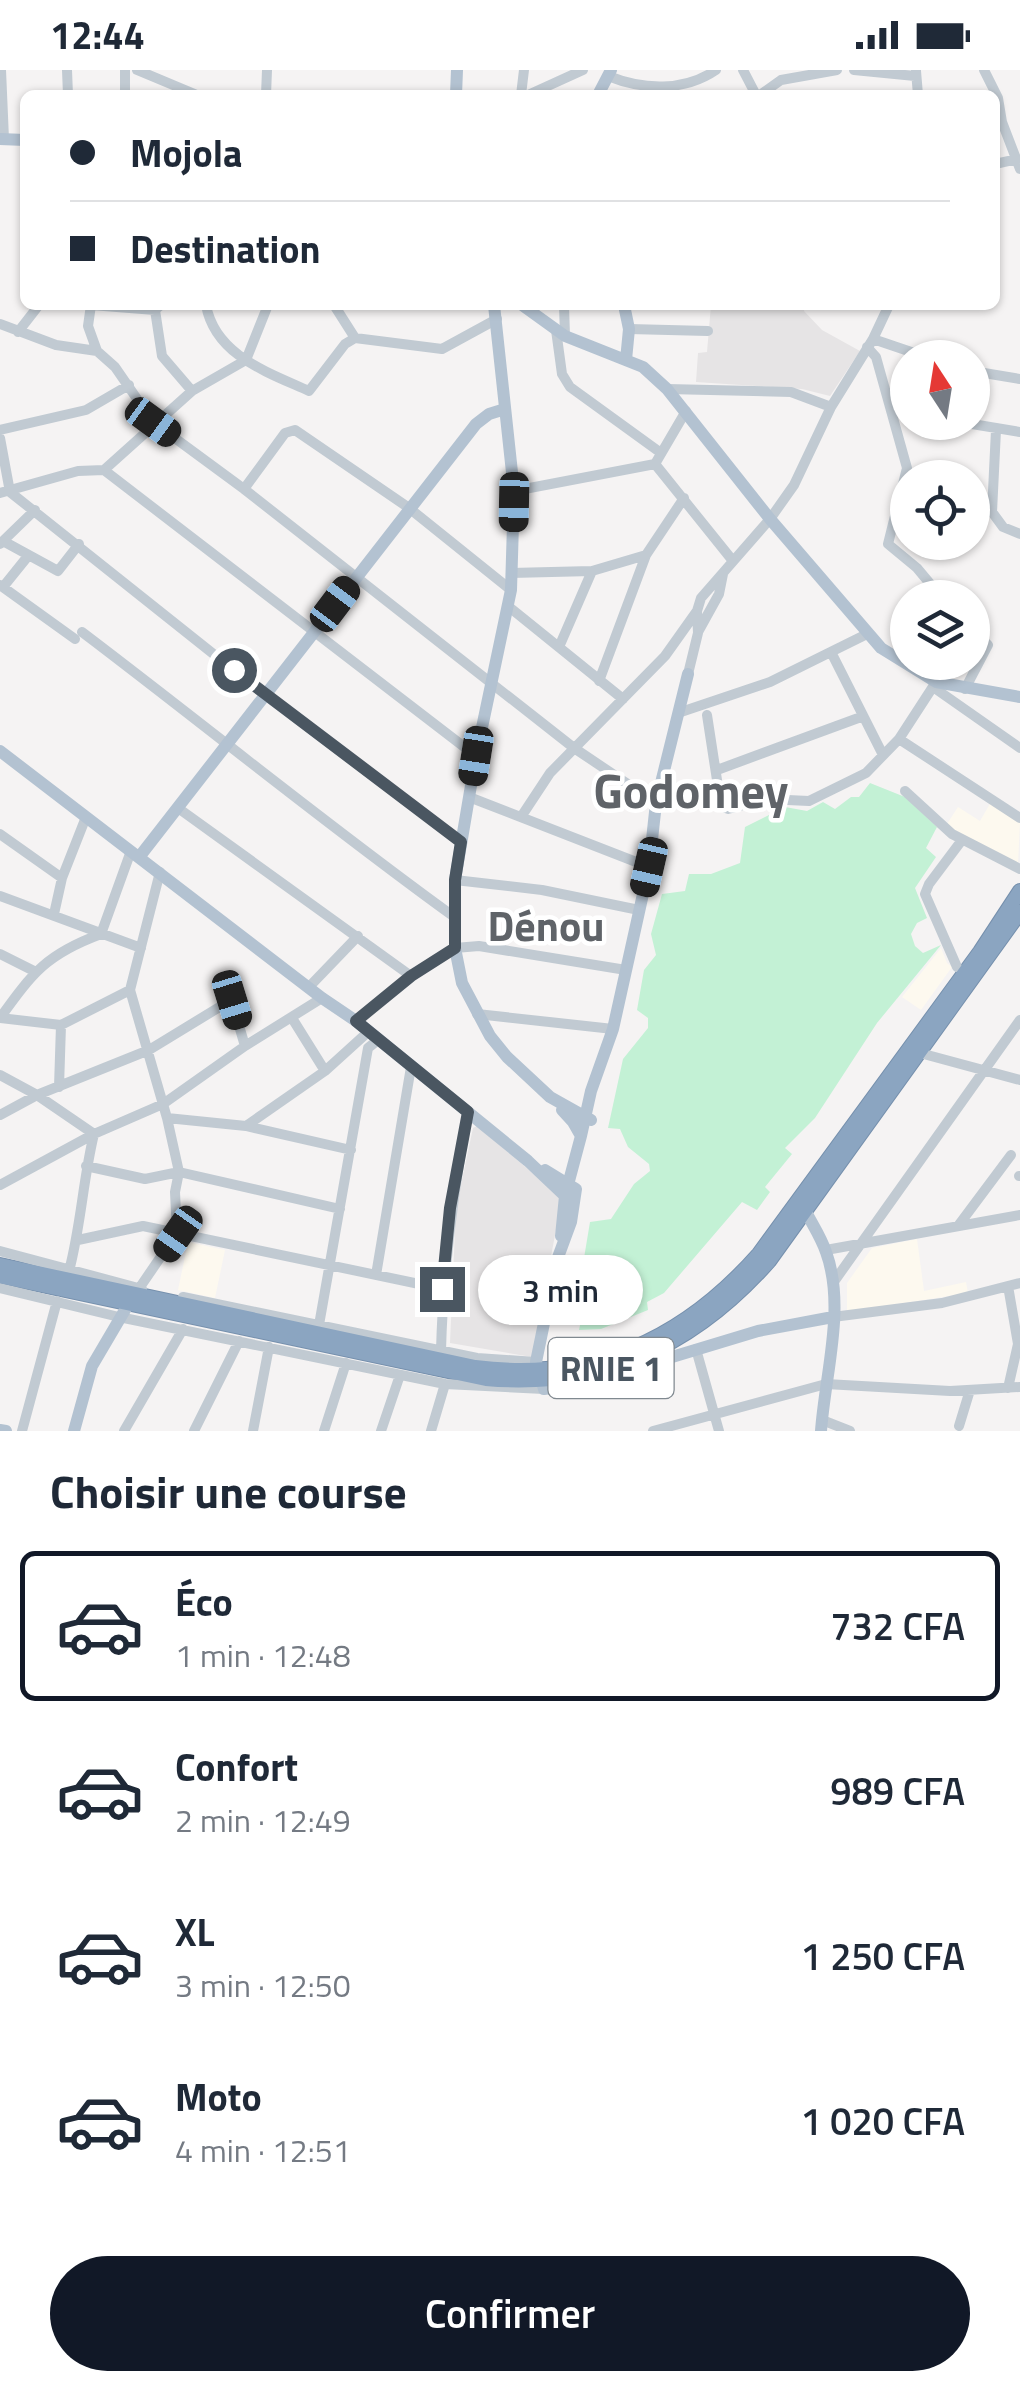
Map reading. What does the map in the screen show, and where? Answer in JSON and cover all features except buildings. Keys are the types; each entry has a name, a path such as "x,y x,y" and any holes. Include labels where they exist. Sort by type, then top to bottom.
{"highway":[{"name":"RNIE 1","path":"540,1376 636,1348 676,1328 732,1285 759,1254 970,967 1020,891"},
{"name":"RNIE 1","path":"0,1276 495,1370 540,1376 611,1368 658,1350 694,1330 769,1261 1017,922"},
{"name":"RNIE 1","path":"0,1265 129,1301"}],"main road":[{"path":"529,310 560,333 643,367 667,388 770,519 867,634 893,657 934,684 1020,697"},
{"path":"625,310 629,329 626,360"},
{"path":"495,312 514,491 511,590 455,880 455,948 462,983 477,1014 507,1057 584,1124"},
{"path":"135,854 178,808 476,424 505,409"},
{"path":"688,674 656,803 649,867 613,1029 584,1124 570,1189 540,1376 599,1380 758,1331 834,1317"},
{"path":"0,750 356,1021 528,1161 570,1189"},
{"path":"804,1210 826,1250 832,1284 834,1317 822,1426"},
{"path":"74,1431 92,1366 129,1301"}],"street":[{"path":"1,70 2,139"},
{"path":"137,70 187,90"},
{"path":"174,70 175,84"},
{"path":"535,90 579,70"},
{"path":"610,73 627,83 674,86 690,85 716,70"},
{"path":"766,90 782,80 837,70"},
{"path":"854,70 916,73"},
{"path":"1000,110 1019,162"},
{"path":"18,332 34,310"},
{"path":"90,310 88,326 97,351 129,386 153,422 574,748 656,803"},
{"path":"158,310 164,360 192,390"},
{"path":"207,310 214,333 246,360 310,391 345,344 356,338 442,349 495,312"},
{"path":"104,470 192,390 246,360 266,310"},
{"path":"337,310 356,338"},
{"path":"563,310 562,374 570,387 658,458 733,561"},
{"path":"521,817 550,773 664,656 697,611 707,587 770,519 794,485 831,407 886,310"},
{"path":"0,324 56,345 97,351"},
{"path":"629,329 708,331"},
{"path":"870,343 890,348"},
{"path":"870,343 907,468 888,544 927,580"},
{"path":"990,374 1020,379"},
{"path":"0,430 86,410 129,386"},
{"path":"667,388 791,392 831,407"},
{"path":"514,491 658,458 686,410"},
{"path":"990,429 1020,432"},
{"path":"244,489 285,433 295,430 408,508 511,590"},
{"path":"996,430 992,512 1004,527 1020,534"},
{"path":"0,438 5,492"},
{"path":"5,492 78,471 104,470 476,756"},
{"path":"5,492 35,510 265,695 461,842"},
{"path":"598,681 646,555 684,498"},
{"path":"35,510 2,543 58,571 79,544"},
{"path":"511,574 592,570 646,555"},
{"path":"28,556 2,586 79,635 228,742 343,836 453,916"},
{"path":"558,647 592,570"},
{"path":"688,674 698,633 719,594 723,574"},
{"path":"508,607 623,699"},
{"path":"697,611 698,633"},
{"path":"678,713 770,682 867,634"},
{"path":"831,652 883,756"},
{"path":"965,689 970,680"},
{"path":"707,715 721,806 728,809 766,799 809,801 866,773 899,739 934,684 1020,748"},
{"path":"717,770 862,717"},
{"path":"899,739 1020,818"},
{"path":"905,790 962,840 1020,869"},
{"path":"469,797 649,867"},
{"path":"178,808 411,976"},
{"path":"54,914 62,878 86,818"},
{"path":"0,834 62,878"},
{"path":"956,967 925,894 962,840"},
{"path":"130,990 61,1025 0,1018 34,971 69,946 101,934 135,854"},
{"path":"129,1301 178,1234 175,1192 179,1172 168,1118 130,990 160,872"},
{"path":"455,880 542,890 639,910"},
{"path":"0,896 141,948"},
{"path":"308,988 358,936"},
{"path":"356,1021 411,976 455,948 480,946 626,970"},
{"path":"0,954 34,971"},
{"path":"225,978 246,1046"},
{"path":"0,1184 94,1134 163,1104 322,998"},
{"path":"0,1115 37,1095 149,1050 232,1000"},
{"path":"477,1014 613,1029"},
{"path":"292,1018 325,1071"},
{"path":"832,1284 1020,1020"},
{"path":"58,1087 61,1025"},
{"path":"246,1126 373,1036"},
{"path":"318,1325 373,1036"},
{"path":"920,1053 1020,1080"},
{"path":"376,1275 411,1067"},
{"path":"0,1075 94,1134"},
{"path":"442,1351 442,1289 450,1208 468,1112"},
{"path":"168,1118 246,1126 351,1150"},
{"path":"69,1271 78,1240 86,1166 94,1134"},
{"path":"957,1227 1011,1154"},
{"path":"86,1166 145,1179 179,1172 340,1208"},
{"path":"826,1250 1020,1216"},
{"path":"78,1240 136,1225 442,1289"},
{"path":"0,1251 69,1271 182,1329 445,1384 540,1376"},
{"path":"653,1431 826,1384 970,1390 1014,1387 1018,1319 1014,1285 926,1306 834,1317"},
{"path":"0,1288 57,1301 129,1301 318,1325 500,1361 540,1376"},
{"path":"22,1431 57,1301"},
{"path":"124,1431 182,1329"},
{"path":"194,1431 239,1342"},
{"path":"253,1431 269,1347"},
{"path":"696,1350 718,1431"},
{"path":"324,1431 346,1363"},
{"path":"382,1431 400,1375"},
{"path":"431,1431 445,1384"},
{"path":"959,1426 970,1390"},
{"path":"822,1426 850,1431"}],"shaded area":[{"path":"711,310 804,310 822,330 860,351 830,396 802,389 696,382 698,353 707,352"},
{"path":"991,802 1020,823 1018,864 945,827 958,807 980,821"},
{"path":"941,948 952,967 921,1010 902,997"},
{"path":"477,1126 562,1198 532,1357 450,1343 456,1208 473,1128"},
{"path":"917,1239 924,1291 966,1282 968,1293 847,1312 847,1283 872,1248"},
{"path":"188,1242 225,1250 215,1298 178,1290"}],"green space":[{"path":"870,783 905,797 937,827 926,848 936,857 915,888 927,918 917,923 911,934 915,946 923,953 941,945 877,1023 815,1118 785,1148 792,1154 765,1187 770,1192 757,1210 742,1202 664,1293 647,1302 648,1310 601,1329 579,1330 585,1301 597,1282 582,1270 590,1222 611,1219 634,1184 650,1171 649,1164 628,1147 620,1129 608,1128 623,1059 648,1028 648,1018 637,1010 644,970 656,955 651,934 662,894 685,891 689,874 711,874 740,863 745,827 785,807 807,811 823,802 835,809 851,797 859,797"}],"district":[{"name":"Godomey","path":"691,790"},
{"name":"Dénou","path":"546,925"}],"route":[{"path":"234,670 461,842 455,880 455,948 411,976 356,1021 468,1112 450,1208 442,1289"}]}
